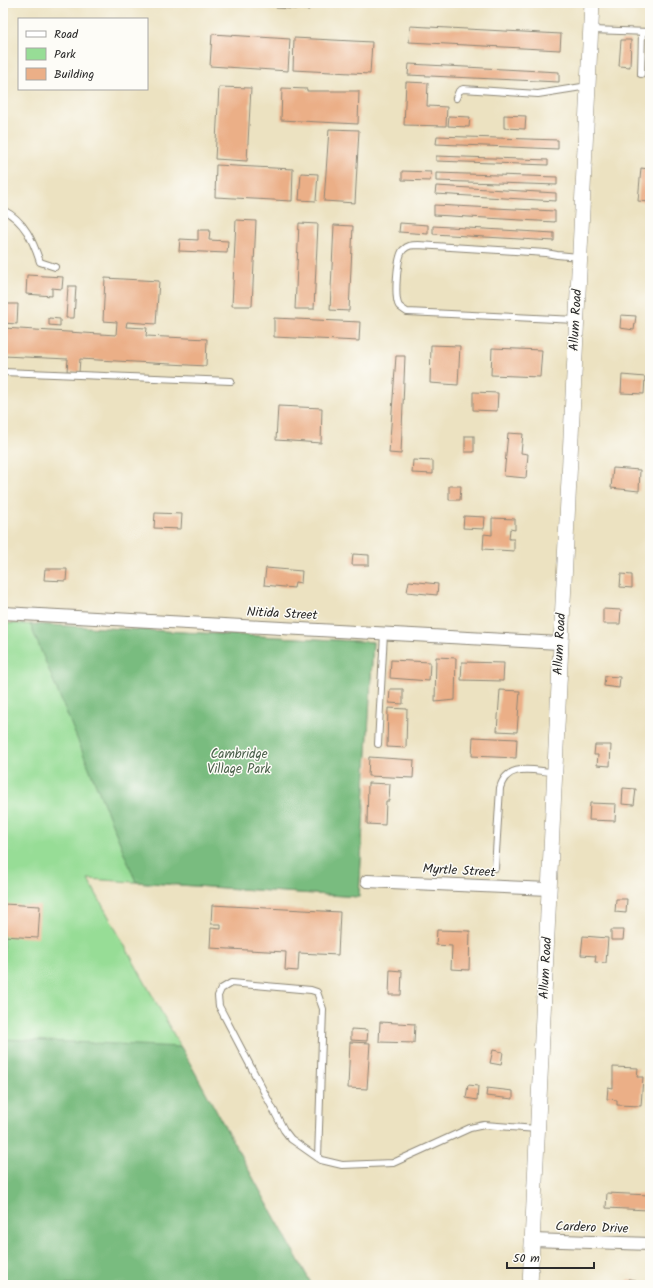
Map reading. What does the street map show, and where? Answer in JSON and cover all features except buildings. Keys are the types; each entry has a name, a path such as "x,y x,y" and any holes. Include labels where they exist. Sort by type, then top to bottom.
{"street":[{"name":"Allum Road","path":"530,1285 592,3"},
{"name":"Nitida Street","path":"3,613 560,643"},
{"name":"Myrtle Street","path":"367,881 549,889"},
{"name":"Cardero Drive","path":"532,1240 650,1244"}],"lane":[{"path":"591,30 650,32"},
{"path":"641,74 642,32"},
{"path":"456,98 459,91 463,89 538,94 588,86"},
{"path":"3,210 22,225 29,234 40,262 55,267"},
{"path":"576,320 407,312 400,307 396,298 399,259 402,251 408,246 418,245 546,253 556,256 579,257"},
{"path":"3,372 230,381"},
{"path":"378,744 384,634"},
{"path":"495,868 500,788 502,779 514,771 554,772"},
{"path":"318,1158 323,1009 317,992 311,990 231,983 221,989 218,996 219,1006 284,1130 291,1139 318,1158 342,1165 393,1163 470,1128 484,1125 537,1129"}],"green space":[{"name":"Cambridge Village Park","path":"3,623 373,642 359,897 88,879 312,1285 3,1285"},
{"path":"30,624 373,642 359,897 136,882"},
{"path":"3,1039 181,1047 312,1285 3,1285"}]}
